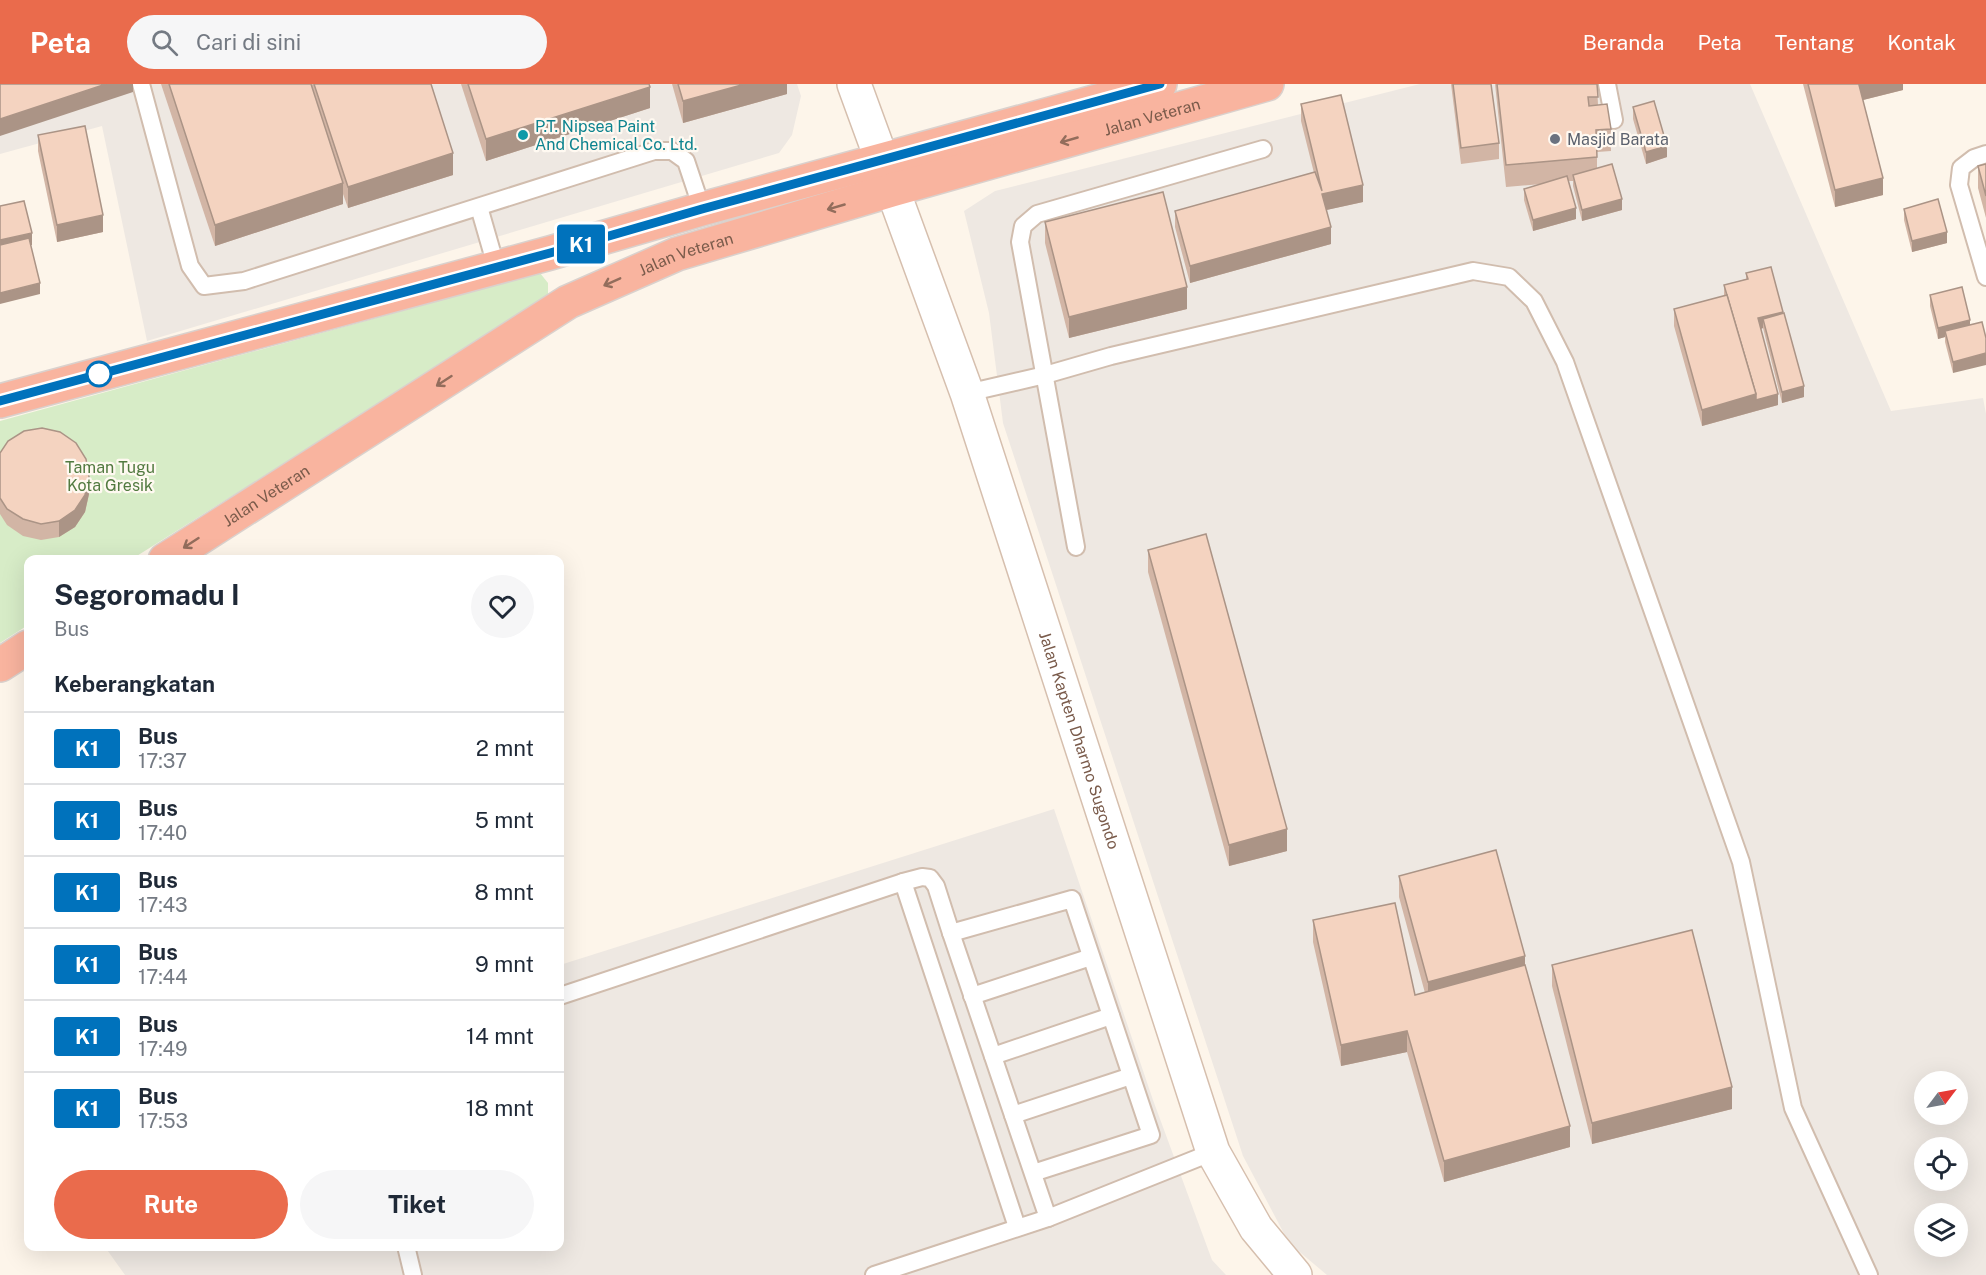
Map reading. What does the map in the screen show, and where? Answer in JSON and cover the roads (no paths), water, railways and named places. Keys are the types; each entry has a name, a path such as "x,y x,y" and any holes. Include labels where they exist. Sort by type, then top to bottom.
{"highway":[{"name":"Jalan Veteran","path":"0,401 550,253 702,209 1160,84"},
{"name":"Jalan Veteran","path":"173,555 568,302 677,254 892,190 1267,84"},
{"path":"550,253 568,302"},
{"path":"0,665 24,650"}],"main road":[{"name":"Jalan Kapten Dharmo Sugondo","path":"854,84 967,393 1213,1152 1256,1228 1295,1275"}],"lane":[{"path":"141,84 190,266 204,286 244,281 654,151 672,151 686,161 702,209"},
{"path":"1607,84 1614,120"},
{"path":"1076,547 1020,242 1023,226 1037,214 1263,149"},
{"path":"1986,154 1974,158 1961,168 1959,184 1986,278"},
{"path":"479,207 496,266"},
{"path":"967,393 1045,375 1122,353 1473,271 1509,277 1534,301 1565,362 1741,862 1793,1108 1869,1275"},
{"path":"564,995 903,882 922,877 930,878 936,886 1048,1218"},
{"path":"903,882 1017,1227"},
{"path":"951,933 1072,899 1151,1135 1033,1173"},
{"path":"972,996 1091,957"},
{"path":"993,1056 1111,1016"},
{"path":"1013,1116 1131,1076"},
{"path":"874,1275 1048,1218 1213,1152"},
{"path":"406,1251 413,1275"}],"place":[{"name":"P.T. Nipsea Paint And Chemical Co. Ltd.","path":"523,135"},
{"name":"Masjid Barata","path":"1555,139"}],"park label":[{"name":"Taman Tugu Kota Gresik","path":"110,476"}]}
